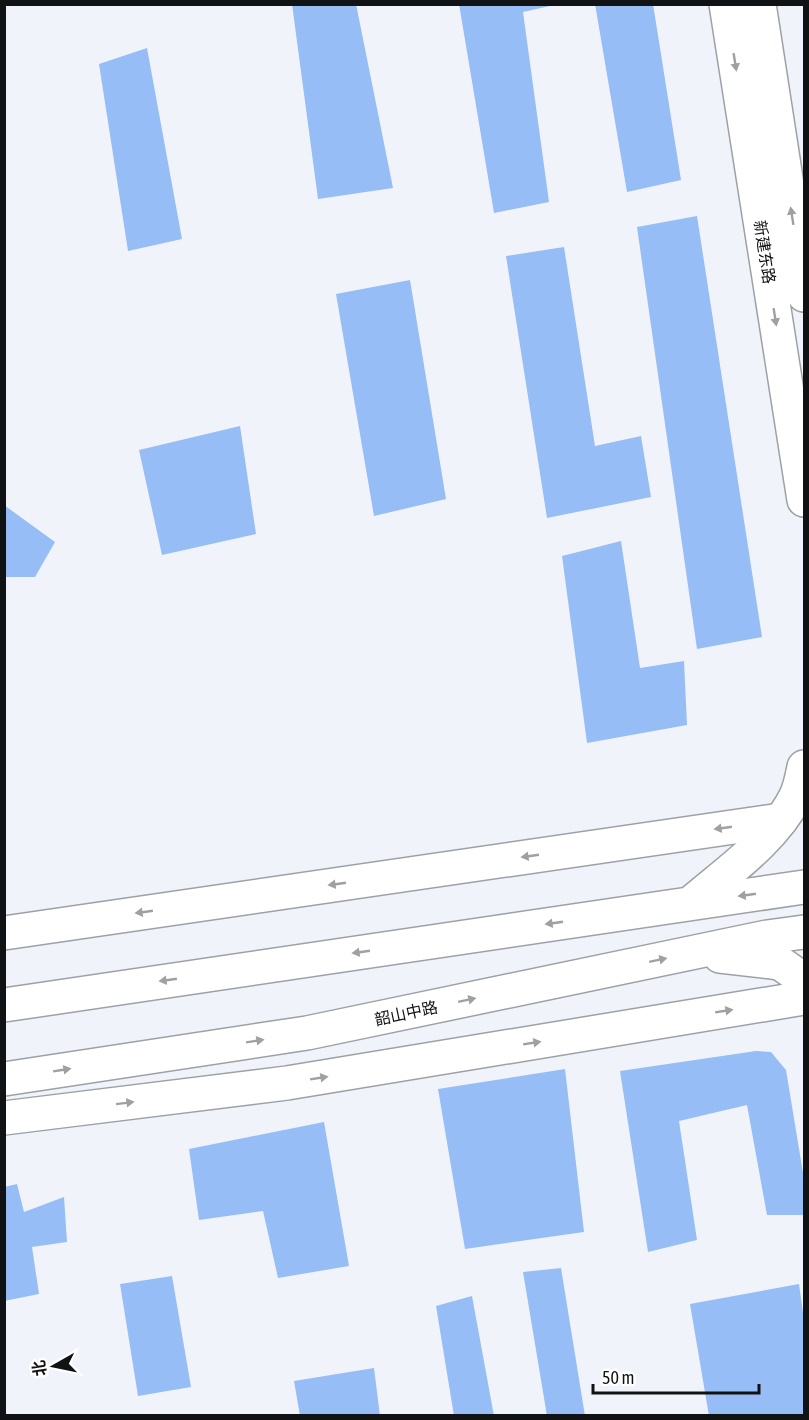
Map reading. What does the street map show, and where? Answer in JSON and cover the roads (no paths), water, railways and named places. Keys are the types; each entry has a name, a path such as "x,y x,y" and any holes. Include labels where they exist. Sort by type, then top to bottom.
{"main road":[{"name":"新建东路","path":"726,4 804,500"},
{"name":"新建东路","path":"759,4 804,295"},
{"path":"691,903 748,855 781,820 796,796 804,767"},
{"path":"4,933 781,820"},
{"path":"4,1005 804,887"},
{"name":"韶山中路","path":"4,1079 307,1033 767,937 804,933"},
{"path":"691,953 780,963 804,980"},
{"path":"4,1118 287,1083 804,998"}]}
